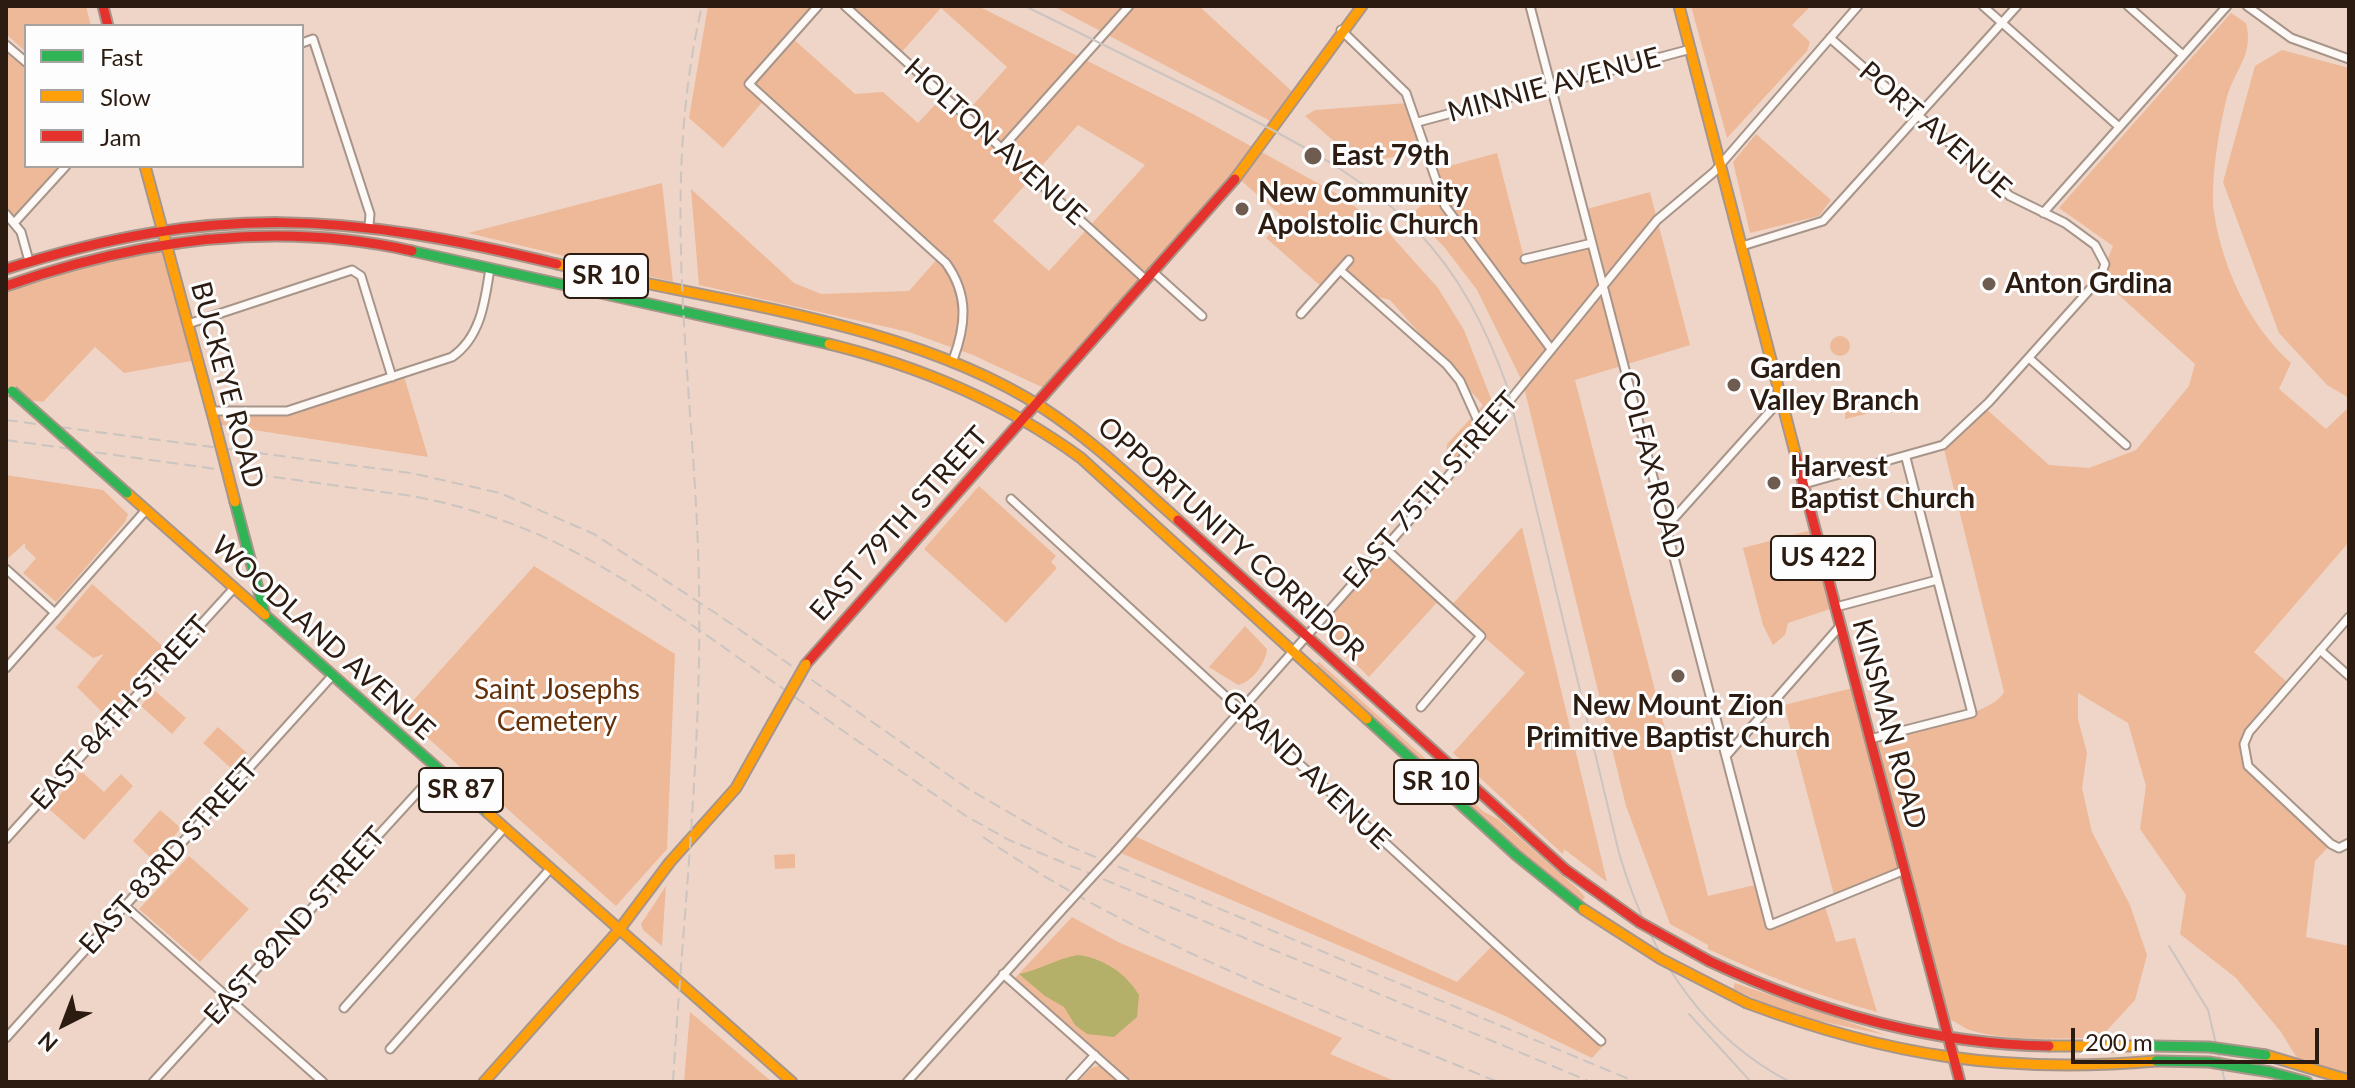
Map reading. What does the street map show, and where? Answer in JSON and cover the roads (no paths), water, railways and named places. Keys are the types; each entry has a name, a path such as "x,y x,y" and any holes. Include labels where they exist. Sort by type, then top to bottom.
{"main road":[{"name":"EAST 79TH STREET","path":"484,1082 619,930 670,862 736,788 806,664 1248,164 1341,30 1362,6"},
{"name":"KINSMAN ROAD","path":"1679,6 1960,1082"},
{"name":"BUCKEYE ROAD","path":"146,168 265,615"},
{"name":"OPPORTUNITY CORRIDOR","path":"6,269 87,243 162,228 256,220 369,226 449,240 859,331 953,360 1036,403 1117,463 1566,870 1639,922 1709,961 1762,986 1833,1012 1950,1039 2029,1049 2209,1047 2266,1055 2349,1080"},
{"name":"OPPORTUNITY CORRIDOR","path":"6,286 93,257 166,244 240,237 327,238 380,244 882,356 952,380 1024,416 1103,477 1516,855 1583,909 1661,959 1747,1003 1845,1037 1955,1058 2043,1068 2156,1061 2209,1062 2307,1082"},
{"name":"WOODLAND AVENUE","path":"9,388 792,1082"}],"street":[{"path":"818,6 749,84 946,263 960,288 964,307 962,333 953,360"},
{"name":"HOLTON AVENUE","path":"845,6 1002,148 1149,275 1202,316"},
{"path":"1002,148 1129,6"},
{"name":"COLFAX ROAD","path":"1530,6 1770,925 1905,870"},
{"name":"EAST 75TH STREET","path":"907,1082 1385,548 1657,220 1720,164 1858,6"},
{"path":"1983,6 2118,126"},
{"path":"1742,246 1823,221 2017,6"},
{"path":"2128,6 2183,55"},
{"path":"2043,213 2227,6"},
{"path":"2247,6 2291,38 2349,59"},
{"path":"1341,30 1402,87 1418,122 1431,171 1452,218 1551,349"},
{"name":"PORT AVENUE","path":"1830,38 2010,196 2065,223 2095,245 2105,264 2100,278 2029,358"},
{"path":"304,42 313,39 370,214 369,226"},
{"path":"6,45 24,60"},
{"name":"MINNIE AVENUE","path":"1418,122 1691,49"},
{"path":"15,222 64,168"},
{"path":"6,214 15,222 29,261"},
{"path":"1525,259 1592,243"},
{"path":"1301,314 1349,260"},
{"path":"211,411 287,411 452,357 462,350 479,322 490,268"},
{"path":"188,324 352,270 361,276 392,377"},
{"path":"1340,270 1447,365 1460,381 1483,432"},
{"path":"1804,484 1906,458 1943,445 2029,358 2126,445"},
{"path":"1667,526 1781,399"},
{"path":"1870,739 1972,713 1906,458"},
{"name":"GRAND AVENUE","path":"1011,499 1601,1041"},
{"path":"6,668 146,510"},
{"path":"1385,548 1481,636 1421,707"},
{"path":"6,569 55,613"},
{"path":"1836,607 1937,580"},
{"name":"EAST 84TH STREET","path":"6,839 234,588"},
{"path":"2349,617 2249,732 2244,744 2248,766 2339,848 2349,843"},
{"path":"1726,756 1841,625"},
{"path":"2320,650 2349,676"},
{"name":"EAST 83RD STREET","path":"6,1038 332,676"},
{"name":"EAST 82ND STREET","path":"153,1082 438,770"},
{"path":"344,1008 504,828"},
{"path":"390,1049 550,869"},
{"path":"125,906 323,1082"},
{"path":"1003,974 1125,1082"},
{"path":"1070,1082 1095,1055"}],"tram line":[{"path":"1025,6 1217,101 1322,158 1394,210 1446,265 1481,323 1507,386 1619,853 1645,922 1661,955 1703,1014 1758,1063 1790,1082"},
{"path":"2169,946 2208,1010 2225,1082"},
{"path":"1689,1014 1751,1082"}],"railway":[{"path":"673,1082 695,772 699,648 696,513 680,222 682,150 689,78 702,6"},
{"path":"6,420 411,473 500,493 594,534 717,614 970,790 1064,844 1636,1082"},
{"path":"6,440 412,496 508,522 550,540 627,582 966,816 1009,840 1591,1082"},
{"path":"983,837 1043,876 1169,943 1299,1001 1498,1082"}],"place":[{"name":"East 79th","path":"1313,156"},
{"name":"New Community Apolstolic Church","path":"1242,209"},
{"name":"Anton Grdina","path":"1989,284"},
{"name":"Garden Valley Branch","path":"1734,385"},
{"name":"Harvest Baptist Church","path":"1774,483"},
{"name":"New Mount Zion Primitive Baptist Church","path":"1678,676"}],"park label":[{"name":"Saint Josephs Cemetery","path":"557,706"}]}
